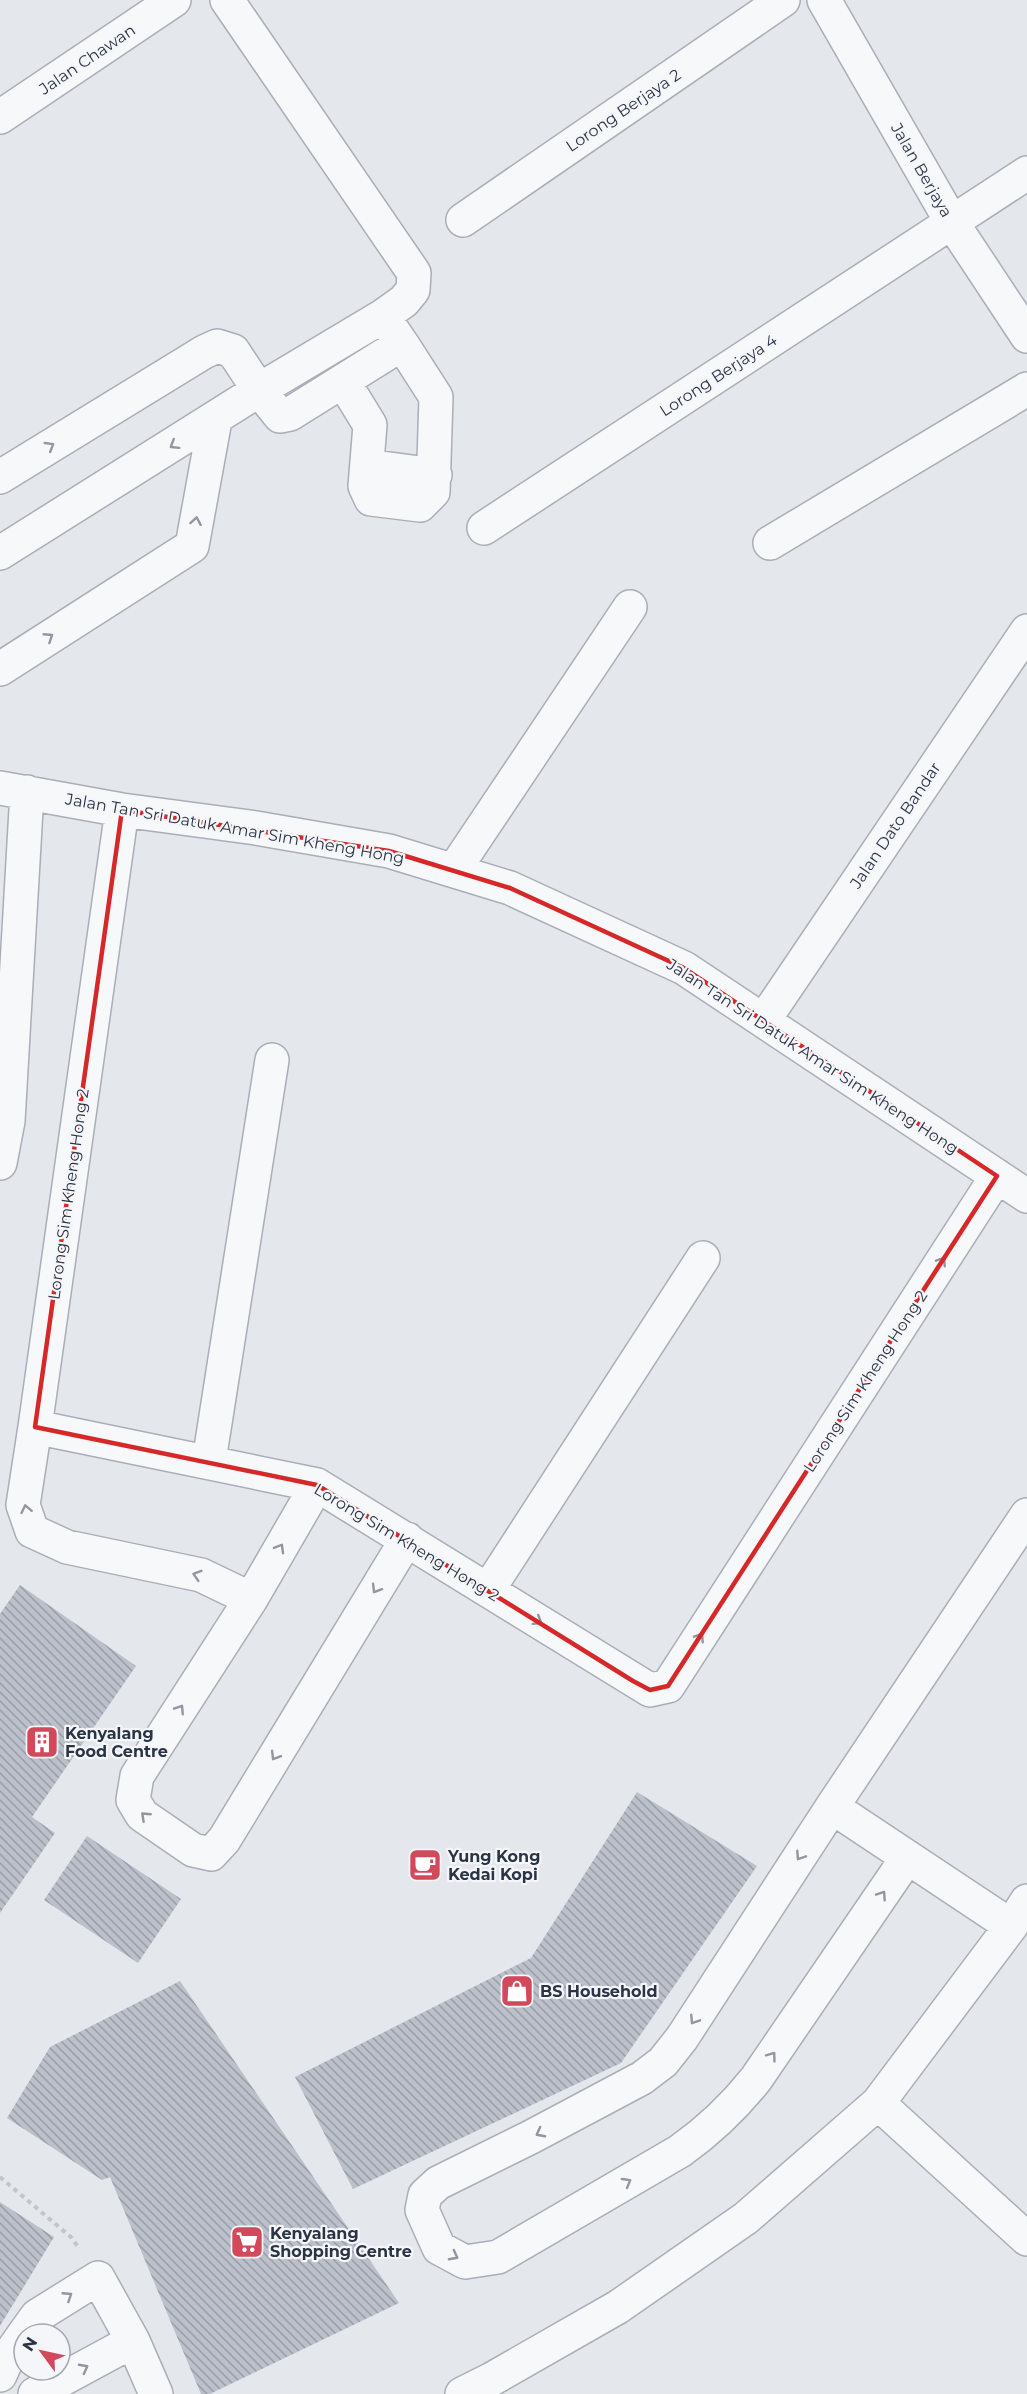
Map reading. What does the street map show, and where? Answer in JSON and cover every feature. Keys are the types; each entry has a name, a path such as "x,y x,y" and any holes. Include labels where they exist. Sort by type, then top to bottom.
{"street":[{"name":"Jalan Chawan","path":"0,117 174,0"},
{"path":"0,553 215,420 259,390 382,316 404,301 413,290 414,273 227,0"},
{"name":"Lorong Berjaya 2","path":"463,220 783,0"},
{"name":"Jalan Berjaya","path":"824,0 951,222 1027,336"},
{"name":"Lorong Berjaya 4","path":"484,528 1027,173"},
{"path":"343,381 370,425 367,466 435,475 436,397 382,316"},
{"path":"0,477 217,346 233,351 280,416 290,414 402,344"},
{"path":"770,543 1027,389"},
{"path":"0,669 192,546 215,420"},
{"path":"454,870 630,607"},
{"name":"Jalan Dato Bandar","path":"764,1020 1027,631"},
{"path":"0,1163 8,1121 13,790"},
{"name":"Jalan Tan Sri Datuk Amar Sim Kheng Hong","path":"13,790 122,810 256,828 389,851 510,888 684,968 1027,1196"},
{"name":"Lorong Sim Kheng Hong 2","path":"122,810 35,1427 317,1485 651,1690 668,1686 997,1176"},
{"path":"209,1461 272,1060"},
{"path":"488,1590 703,1258"},
{"path":"35,1427 23,1505 32,1531 67,1547 201,1575 251,1599"},
{"path":"317,1485 251,1599 137,1776 133,1800 142,1815 193,1850 211,1854 224,1840 407,1539"},
{"path":"908,1858 756,2079 733,2108 706,2133 680,2151 498,2257 465,2262 439,2248 422,2210 425,2195 438,2183 531,2138 642,2078 663,2062 682,2038 832,1807 1027,1515"},
{"path":"462,2394 608,2313 746,2217 878,2103 1019,1913 908,1858 832,1807"},
{"path":"878,2103 1027,2239"},
{"path":"33,2322 37,2316 98,2278 134,2341 156,2394"},
{"path":"35,2394 134,2341"},
{"path":"0,2375 12,2351"}],"path":[{"path":"0,2177 72,2238 98,2278"}],"highlighted area":[{"path":"122,810 389,851 510,888 684,968 997,1176 668,1686 650,1690 633,1681 317,1485 35,1427"}],"building":[{"name":"Kenyalang Food Centre","path":"20,1585 136,1666 32,1817 55,1833 0,1913 0,1614"},
{"path":"637,1792 757,1866 621,2063 353,2189 295,2077 531,1958"},
{"path":"87,1836 181,1899 138,1963 44,1900"},
{"name":"Kenyalang Shopping Centre","path":"180,1981 399,2303 210,2394 201,2394 110,2177 102,2180 7,2118 50,2047"},
{"path":"0,2202 54,2237 0,2326"}],"place":[{"name":"Kenyalang Food Centre","path":"42,1742"},
{"name":"Yung Kong Kedai Kopi","path":"425,1865"},
{"name":"BS Household","path":"517,1991"},
{"name":"Kenyalang Shopping Centre","path":"247,2242"}]}
